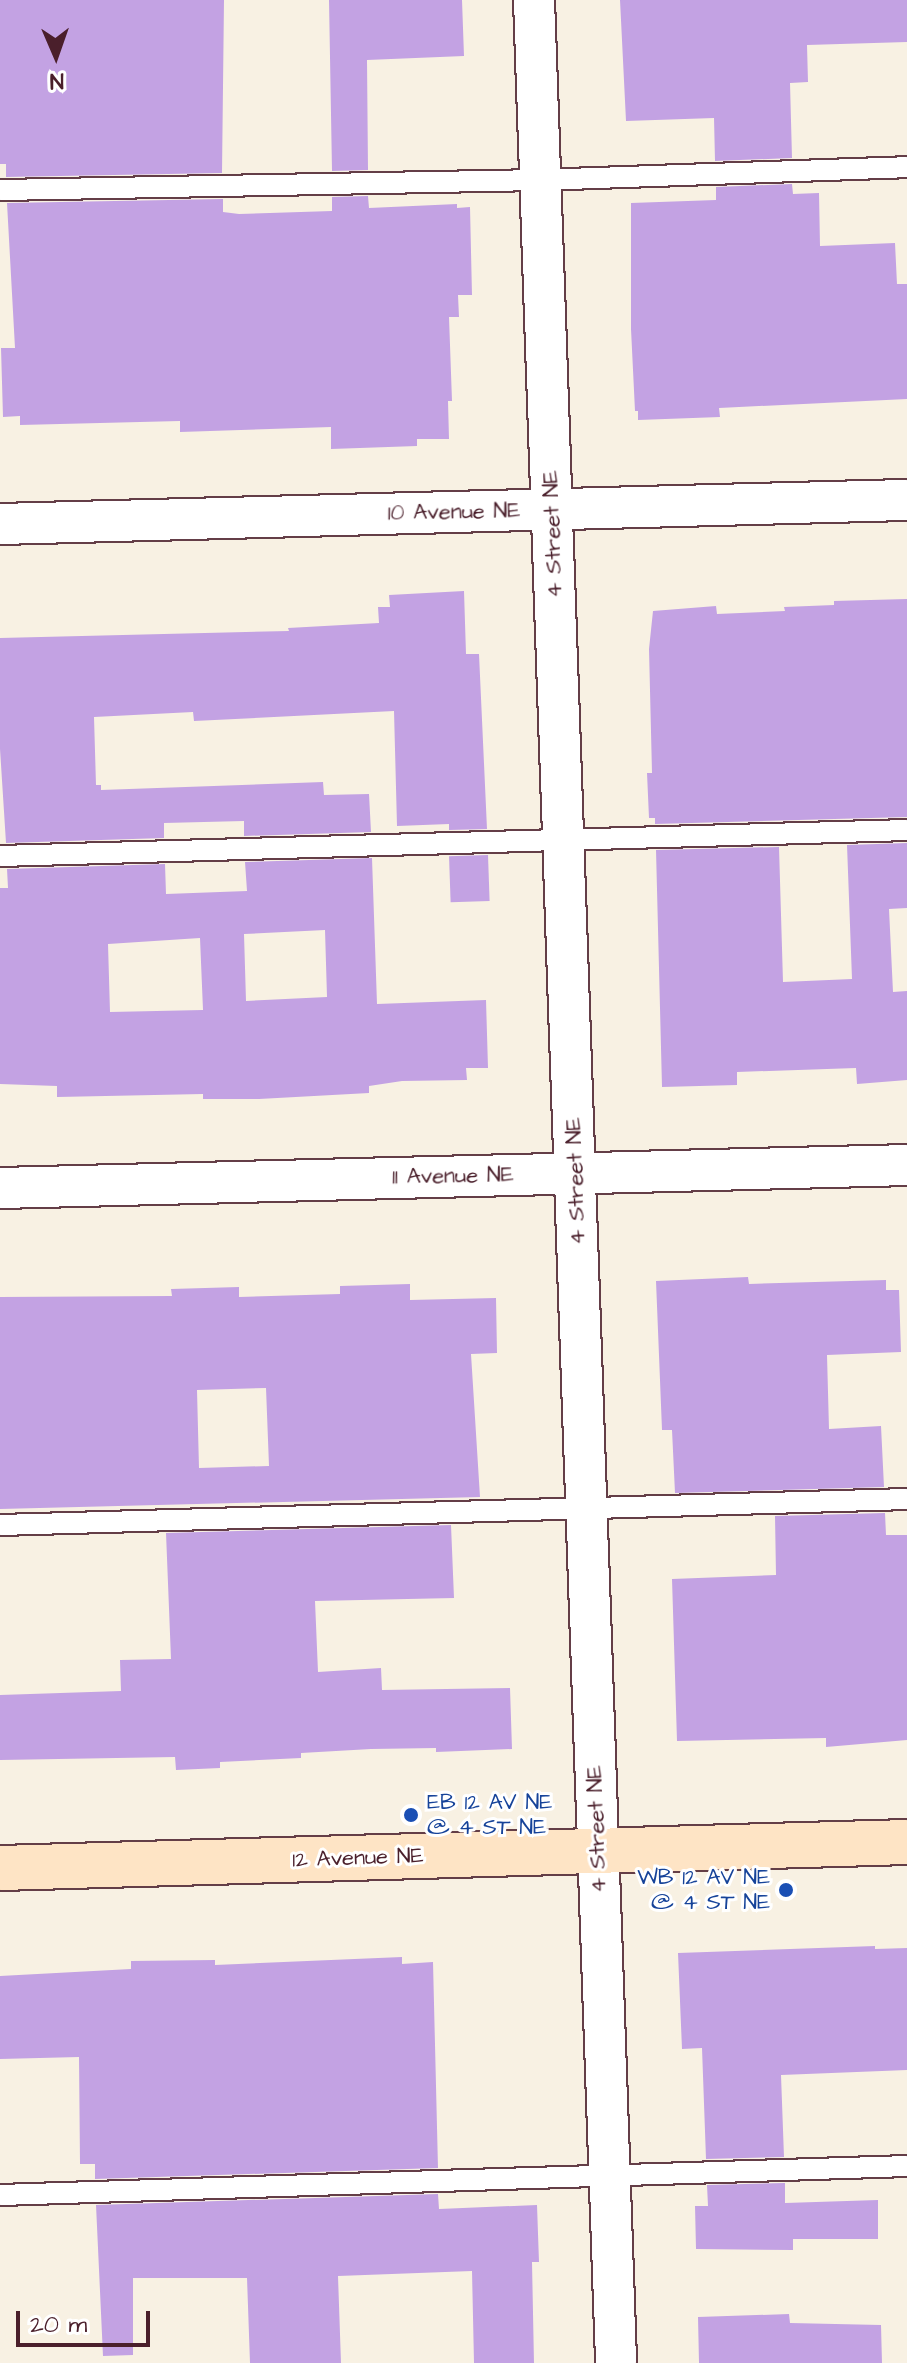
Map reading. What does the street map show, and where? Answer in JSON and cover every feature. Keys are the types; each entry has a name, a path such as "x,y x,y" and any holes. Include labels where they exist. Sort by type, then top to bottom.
{"street":[{"name":"4 Street NE","path":"534,0 616,2363"},
{"name":"10 Avenue NE","path":"0,524 907,500"},
{"name":"11 Avenue NE","path":"0,1188 907,1165"},
{"name":"12 Avenue NE","path":"0,1868 907,1842"}],"lane":[{"path":"0,190 539,180 907,167"},
{"path":"0,856 907,830"},
{"path":"0,1525 907,1499"},
{"path":"0,2195 907,2166"}],"building":[{"path":"0,0 224,0 222,173 6,177 6,164 0,164"},
{"path":"329,0 462,0 464,56 367,60 368,170 332,171"},
{"path":"620,0 907,0 907,42 807,45 808,82 790,83 792,158 715,161 714,118 626,121"},
{"path":"792,184 793,194 819,193 820,246 895,243 897,284 907,284 907,399 719,408 720,417 638,420 631,329 631,203 716,200 716,187"},
{"path":"368,196 369,208 457,204 457,208 470,207 472,295 458,295 459,317 449,317 452,401 448,401 449,439 417,439 417,446 331,449 331,427 180,432 180,421 20,425 20,416 3,417 1,348 15,348 7,203 223,199 223,212 239,214 332,211 332,197"},
{"path":"464,591 466,654 479,654 487,829 449,830 449,824 397,826 394,711 194,721 193,712 94,717 96,785 101,785 101,790 323,782 324,795 369,794 371,832 244,836 244,821 164,823 164,838 6,843 0,749 0,638 289,631 288,628 379,623 378,607 390,607 389,595"},
{"path":"907,599 907,817 655,824 655,818 649,818 647,773 652,773 649,649 653,611 716,606 717,614 785,611 784,607 834,605 834,601"},
{"path":"907,843 907,908 889,909 893,992 907,991 907,1080 857,1084 856,1068 737,1072 737,1085 662,1087 656,850 779,847 783,982 852,979 847,845"},
{"path":"488,855 490,901 451,902 449,856"},
{"path":"372,858 377,1004 486,1000 488,1068 466,1068 467,1080 402,1081 369,1086 369,1093 259,1099 203,1099 203,1094 57,1097 57,1086 0,1084 0,888 8,888 7,869 165,864 166,894 247,891 245,862","holes":["325,930 327,997 246,1001 244,934","200,938 203,1010 110,1012 108,944"]},
{"path":"748,1277 749,1284 886,1280 886,1290 899,1290 901,1352 827,1355 829,1429 881,1426 884,1487 675,1493 672,1430 662,1430 656,1281"},
{"path":"410,1284 410,1300 496,1298 497,1353 471,1354 480,1497 0,1509 0,1297 172,1296 171,1289 239,1287 239,1297 340,1294 340,1286","holes":["266,1388 269,1466 199,1468 197,1390"]},
{"path":"885,1513 886,1535 907,1535 907,1740 826,1747 826,1738 677,1741 672,1579 776,1575 775,1516"},
{"path":"451,1525 454,1598 315,1601 318,1672 381,1668 382,1690 510,1688 512,1749 436,1752 436,1748 371,1749 301,1753 301,1758 220,1762 220,1768 176,1770 175,1757 0,1760 0,1695 121,1691 120,1660 171,1659 166,1533"},
{"path":"875,1946 875,1949 907,1948 907,2070 781,2075 784,2157 706,2159 702,2048 682,2049 678,1953"},
{"path":"402,1957 402,1964 433,1962 438,2168 95,2179 95,2164 80,2164 79,2057 0,2059 0,1976 131,1969 131,1961 215,1960 215,1965"},
{"path":"785,2183 785,2203 878,2200 878,2239 793,2239 793,2250 696,2249 695,2206 708,2206 707,2185"},
{"path":"438,2194 439,2209 537,2205 539,2262 532,2262 534,2363 474,2363 472,2271 338,2276 341,2363 250,2363 247,2278 133,2278 133,2355 103,2356 96,2205"},
{"path":"789,2314 790,2323 881,2325 882,2363 699,2363 698,2317"}],"place":[{"name":"EB 12 AV NE @ 4 ST NE","path":"411,1815"},
{"name":"WB 12 AV NE @ 4 ST NE","path":"786,1890"}]}
